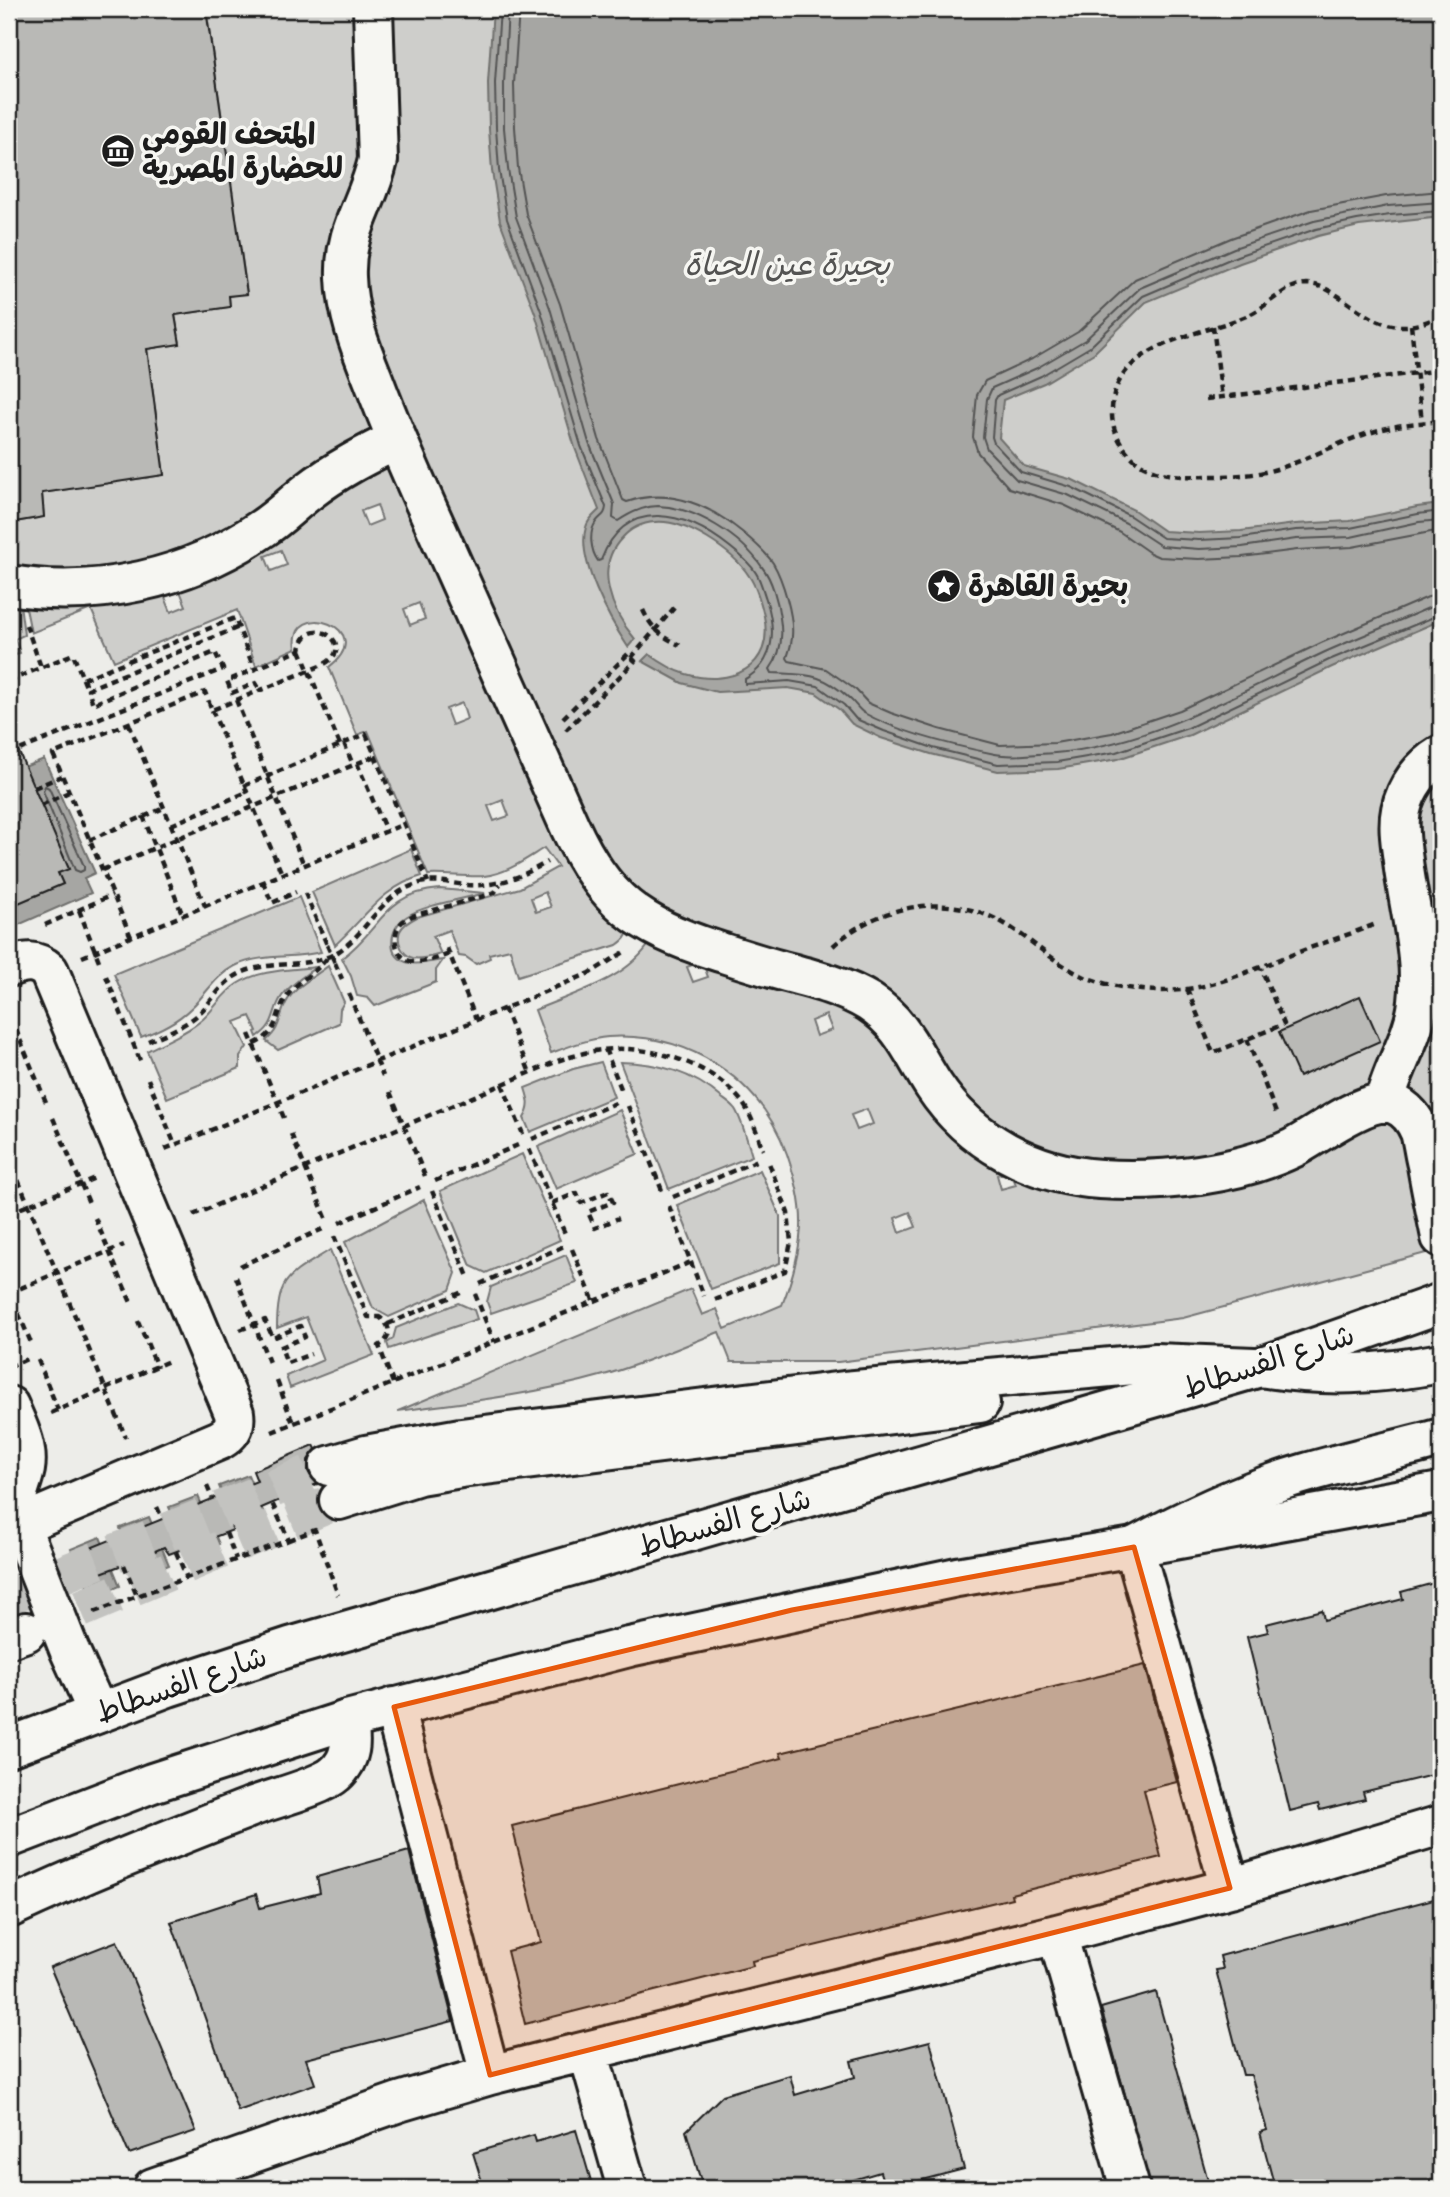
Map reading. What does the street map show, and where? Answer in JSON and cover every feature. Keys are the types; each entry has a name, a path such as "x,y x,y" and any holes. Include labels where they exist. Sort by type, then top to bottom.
{"main road":[{"path":"373,9 378,160 374,177 350,235 345,277 351,315 396,440 578,845 611,893 648,924 693,943 802,976 866,1000 882,1012 906,1039 933,1084 967,1126 998,1148 1037,1166 1098,1179 1163,1179 1226,1169 1290,1149 1317,1136 1358,1108 1390,1102 1403,1108 1419,1131 1441,1237"},
{"path":"9,585 49,589 114,586 166,575 205,561 264,528 330,476 396,440"},
{"path":"1384,1103 1411,1032 1418,1002 1418,968 1400,840 1401,811 1411,784 1430,762 1441,755"},
{"path":"9,967 24,961 34,962 49,971 234,1413 235,1421 228,1436 20,1525"},
{"name":"شارع الفسطاط","path":"9,1747 180,1683 351,1629 1260,1367 1441,1303"},
{"path":"334,1483 378,1486 461,1468 1260,1367 1302,1373 1353,1375 1441,1363"},
{"path":"13,1417 26,1462 15,1501 15,1512 20,1525 32,1632 69,1649 98,1713"},
{"path":"1134,1548 1176,1525 1260,1488 1306,1473 1441,1438"},
{"path":"9,1839 152,1783 347,1720 629,1647 957,1577 1441,1492"},
{"path":"1134,1548 1230,1888"},
{"path":"394,1707 490,2075"},
{"path":"9,1908 240,1811 333,1777 343,1766 350,1751 347,1720"},
{"path":"153,2188 399,2102 490,2075 1057,1934 1230,1888 1441,1825"},
{"path":"1057,1934 1130,2188"},
{"path":"589,2051 627,2188"}],"path":[{"path":"1441,315 1427,323 1387,324 1370,318 1324,288 1303,284 1290,288 1249,315 1173,340 1135,363 1122,377 1112,395 1111,418 1116,434 1128,453 1143,466 1164,474 1187,477 1251,475 1272,470 1361,435 1392,426 1441,422"},
{"path":"1411,325 1422,422"},
{"path":"1213,326 1222,398"},
{"path":"1206,399 1441,370"},
{"path":"632,658 674,608"},
{"path":"643,610 655,630 680,645"},
{"path":"83,679 235,618 254,669"},
{"path":"88,689 239,627"},
{"path":"212,710 331,661 336,648 335,642 325,632 311,632 305,636 300,649 227,681 232,693 256,683 260,690"},
{"path":"28,634 41,667"},
{"path":"300,649 342,744 355,764 386,831"},
{"path":"9,681 73,654 93,704 215,652 223,669 9,754"},
{"path":"564,726 560,721 628,654 635,661 572,723"},
{"path":"131,937 53,754 205,692 282,874"},
{"path":"236,700 304,865"},
{"path":"129,724 205,906"},
{"path":"171,825 268,776 366,734 428,882"},
{"path":"102,870 375,756"},
{"path":"34,788 62,776"},
{"path":"41,804 69,792"},
{"path":"89,840 164,808"},
{"path":"144,816 183,916"},
{"path":"96,951 404,824"},
{"path":"148,1041 183,1025 195,1016 220,988 240,974 257,968 327,958 353,939 384,904 413,885 428,882 466,885 501,883 536,869 578,845"},
{"path":"263,882 272,903 296,892"},
{"path":"476,1019 448,951 420,961 410,961 401,956 395,939 402,922 412,916 488,895 495,892 501,883"},
{"path":"305,893 342,979"},
{"path":"99,961 79,909 112,895"},
{"path":"802,976 840,939 861,924 885,913 909,907 935,905 986,914 1009,926 1062,964 1084,976 1109,984 1160,991 1212,985 1410,912"},
{"path":"9,1213 590,973 631,947 648,924"},
{"path":"254,1044 273,1029 281,1006 290,992 327,958"},
{"path":"1187,989 1213,1054 1284,1024 1261,968"},
{"path":"106,976 141,1063"},
{"path":"349,994 383,1076"},
{"path":"503,1008 530,1073"},
{"path":"11,1018 46,1102"},
{"path":"249,1034 284,1118"},
{"path":"1248,1039 1290,1149"},
{"path":"605,1049 622,1091"},
{"path":"32,1345 9,1293 560,1060 605,1049 643,1050 671,1056 696,1067 721,1081 738,1097 749,1112 763,1150"},
{"path":"148,1079 175,1145"},
{"path":"502,1084 523,1134"},
{"path":"390,1092 425,1176"},
{"path":"531,1139 618,1102"},
{"path":"628,1106 663,1193"},
{"path":"52,1118 89,1203"},
{"path":"291,1134 327,1220"},
{"path":"435,1181 518,1145"},
{"path":"529,1149 566,1236"},
{"path":"9,1158 128,1442"},
{"path":"673,1197 758,1160"},
{"path":"715,1300 785,1271 791,1242 788,1213 769,1163"},
{"path":"339,1223 420,1187"},
{"path":"432,1191 469,1279"},
{"path":"552,1203 577,1193 581,1203 608,1192 613,1202 589,1212 596,1228 619,1218"},
{"path":"668,1206 704,1296"},
{"path":"95,1218 132,1305"},
{"path":"240,1266 324,1229"},
{"path":"334,1236 368,1317 379,1317 388,1324 388,1337 379,1346 393,1383"},
{"path":"480,1284 564,1246"},
{"path":"572,1249 594,1302"},
{"path":"270,1433 691,1262"},
{"path":"236,1277 270,1365"},
{"path":"388,1324 465,1291"},
{"path":"475,1294 494,1342"},
{"path":"13,1417 58,1410 265,1320 273,1338 300,1326 305,1337 281,1347 288,1363 311,1354"},
{"path":"138,1321 157,1367"},
{"path":"9,1367 27,1359"},
{"path":"38,1360 58,1410"},
{"path":"277,1381 293,1423"},
{"path":"272,1503 289,1540"},
{"path":"32,1632 315,1530 351,1629"},
{"path":"226,1533 236,1559"},
{"path":"176,1552 187,1578"},
{"path":"124,1565 137,1596"}],"highlighted area":[{"path":"1134,1547 1230,1888 490,2075 394,1707 792,1610"}],"shaded area":[{"name":"بحيرة القاهرة","path":"206,9 1441,9 1441,1249 1183,1318 838,1362 731,1362 719,1332 634,1366 579,1382 502,1397 398,1411 691,1289 702,1315 717,1309 725,1329 782,1305 799,1248 799,1199 787,1154 775,1127 759,1103 740,1082 717,1065 666,1042 638,1037 601,1038 551,1053 535,1010 599,984 628,966 651,941 628,927 625,938 617,945 518,976 510,949 489,954 490,958 476,964 459,956 449,930 433,936 441,954 416,958 403,951 399,939 400,931 412,919 520,888 558,867 544,848 516,865 492,875 428,875 368,731 357,735 329,667 342,653 345,640 339,630 317,621 305,624 297,633 296,648 256,666 237,610 114,661 91,609 31,633 26,596 130,594 286,494 157,567 9,574 9,523 44,517 42,493 164,475 147,349 180,344 175,315 230,307 229,296 247,293","holes":["377,505 382,520 367,526 361,511","281,550 287,565 271,571 265,556","180,591 186,606 171,612 165,597","419,603 425,619 410,625 404,609","462,703 467,719 452,725 446,709","503,800 509,816 494,821 488,806","545,892 551,907 536,912 531,898","702,961 708,977 693,982 687,967","826,1015 832,1030 816,1036 811,1021","867,1109 873,1124 857,1130 851,1115","1011,1171 1016,1185 1001,1189 997,1175","910,1212 916,1227 900,1233 895,1218"]},
{"path":"9,594 19,596 24,635 15,639 20,653 9,658"},
{"path":"411,849 422,876 408,881 385,896 335,945 312,892"},
{"path":"440,889 485,893 413,913 400,922 392,943 397,956 410,963 443,960 436,970 436,982 375,1006 368,998 357,996 342,958 394,905 406,897"},
{"path":"299,897 321,952 256,959 235,966 217,979 180,1017 141,1037 114,974"},
{"path":"328,966 344,1002 340,1009 339,1023 278,1050 266,1041 277,1026 286,1003 299,987"},
{"path":"316,967 286,992 268,1027 257,1037 250,1016 235,1022 247,1047 240,1057 240,1068 167,1098 147,1051 197,1024 227,992 245,979 275,971"},
{"path":"601,1062 614,1097 530,1132 524,1118 529,1103 525,1088 573,1069"},
{"path":"620,1062 662,1067 687,1075 711,1089 735,1109 752,1156 669,1189"},
{"path":"620,1110 638,1154 556,1189 538,1147"},
{"path":"522,1154 560,1240 486,1273 471,1266 440,1191"},
{"path":"760,1170 780,1216 780,1263 711,1289 677,1205"},
{"path":"424,1200 456,1273 450,1290 389,1317 373,1308 345,1242"},
{"path":"330,1250 374,1355 290,1388 286,1376 323,1360 306,1317 277,1328 283,1287 295,1272"},
{"path":"566,1255 577,1283 491,1313 487,1302 491,1287"},
{"path":"458,1303 474,1310 477,1319 389,1349 387,1343 393,1339 396,1328"}],"water":[{"name":"بحيرة عين الحياة","path":"493,9 1441,9 1441,217 1359,226 1318,236 1240,263 1146,302 1094,353 1044,383 1003,400 999,438 1024,466 1073,480 1134,510 1164,531 1241,531 1350,521 1441,504 1441,620 1332,667 1190,735 1118,759 1058,769 998,771 931,754 881,738 852,724 840,710 816,693 788,688 717,692 682,683 642,661 649,654 686,674 718,678 733,675 756,661 763,649 766,634 764,616 752,580 742,566 707,538 667,522 637,527 622,538 613,550 607,576 609,590 619,616 635,639 628,647 596,589 584,541 587,524 599,510 575,448 535,313 500,221 489,129 488,83"},
{"path":"44,759 95,873 84,878 91,893 9,929 9,907 63,884 58,873 69,869 14,771"},
{"path":"248,1475 268,1523 239,1535 219,1486"},
{"path":"198,1496 219,1544 190,1556 169,1507"},
{"path":"149,1517 169,1565 140,1577 120,1528"},
{"path":"100,1537 120,1586 91,1598 71,1549"}],"building":[{"name":"المتحف القومى للحضارة المصرية","path":"9,9 206,9 247,294 229,296 230,307 175,315 180,344 147,349 164,475 42,493 44,517 9,523"},
{"path":"9,729 69,869 58,873 63,884 9,907"},
{"path":"1360,996 1380,1041 1299,1077 1279,1032"},
{"path":"314,1445 316,1449 308,1460 308,1472 317,1484 229,1522 233,1530 169,1554 164,1547 68,1587 58,1561 257,1481 253,1471"},
{"path":"17,1577 27,1602 9,1608 9,1581"},
{"path":"1441,1581 1441,1773 1363,1792 1365,1799 1320,1810 1318,1804 1290,1811 1247,1637 1268,1632 1266,1624 1322,1610 1324,1620 1403,1599 1401,1592"},
{"path":"1145,1665 1177,1782 1144,1790 1161,1857 1011,1894 1012,1898 752,1961 753,1966 525,2024 507,1951 541,1942 512,1826 782,1758 780,1753"},
{"path":"409,1851 453,2021 306,2059 315,2084 238,2111 171,1922 256,1894 260,1908 320,1893 317,1877"},
{"path":"1441,1897 1441,2188 1275,2188 1260,2132 1267,2130 1251,2075 1243,2075 1216,1970 1223,1969 1220,1956"},
{"path":"117,1941 196,2131 129,2154 50,1967"},
{"path":"1156,1992 1210,2188 1151,2188 1101,2008"},
{"path":"930,2041 964,2169 891,2188 885,2188 880,2172 826,2188 703,2188 686,2131 723,2095 790,2075 795,2095 855,2077 851,2061"},
{"path":"576,2130 593,2188 484,2188 473,2153 534,2135 536,2142"}],"tunnel":[{"path":"9,1596 329,1466"},
{"path":"28,1631 339,1500"}],"place":[{"name":"المتحف القومى للحضارة المصرية","path":"118,151"},
{"name":"بحيرة القاهرة","path":"944,586"}]}
